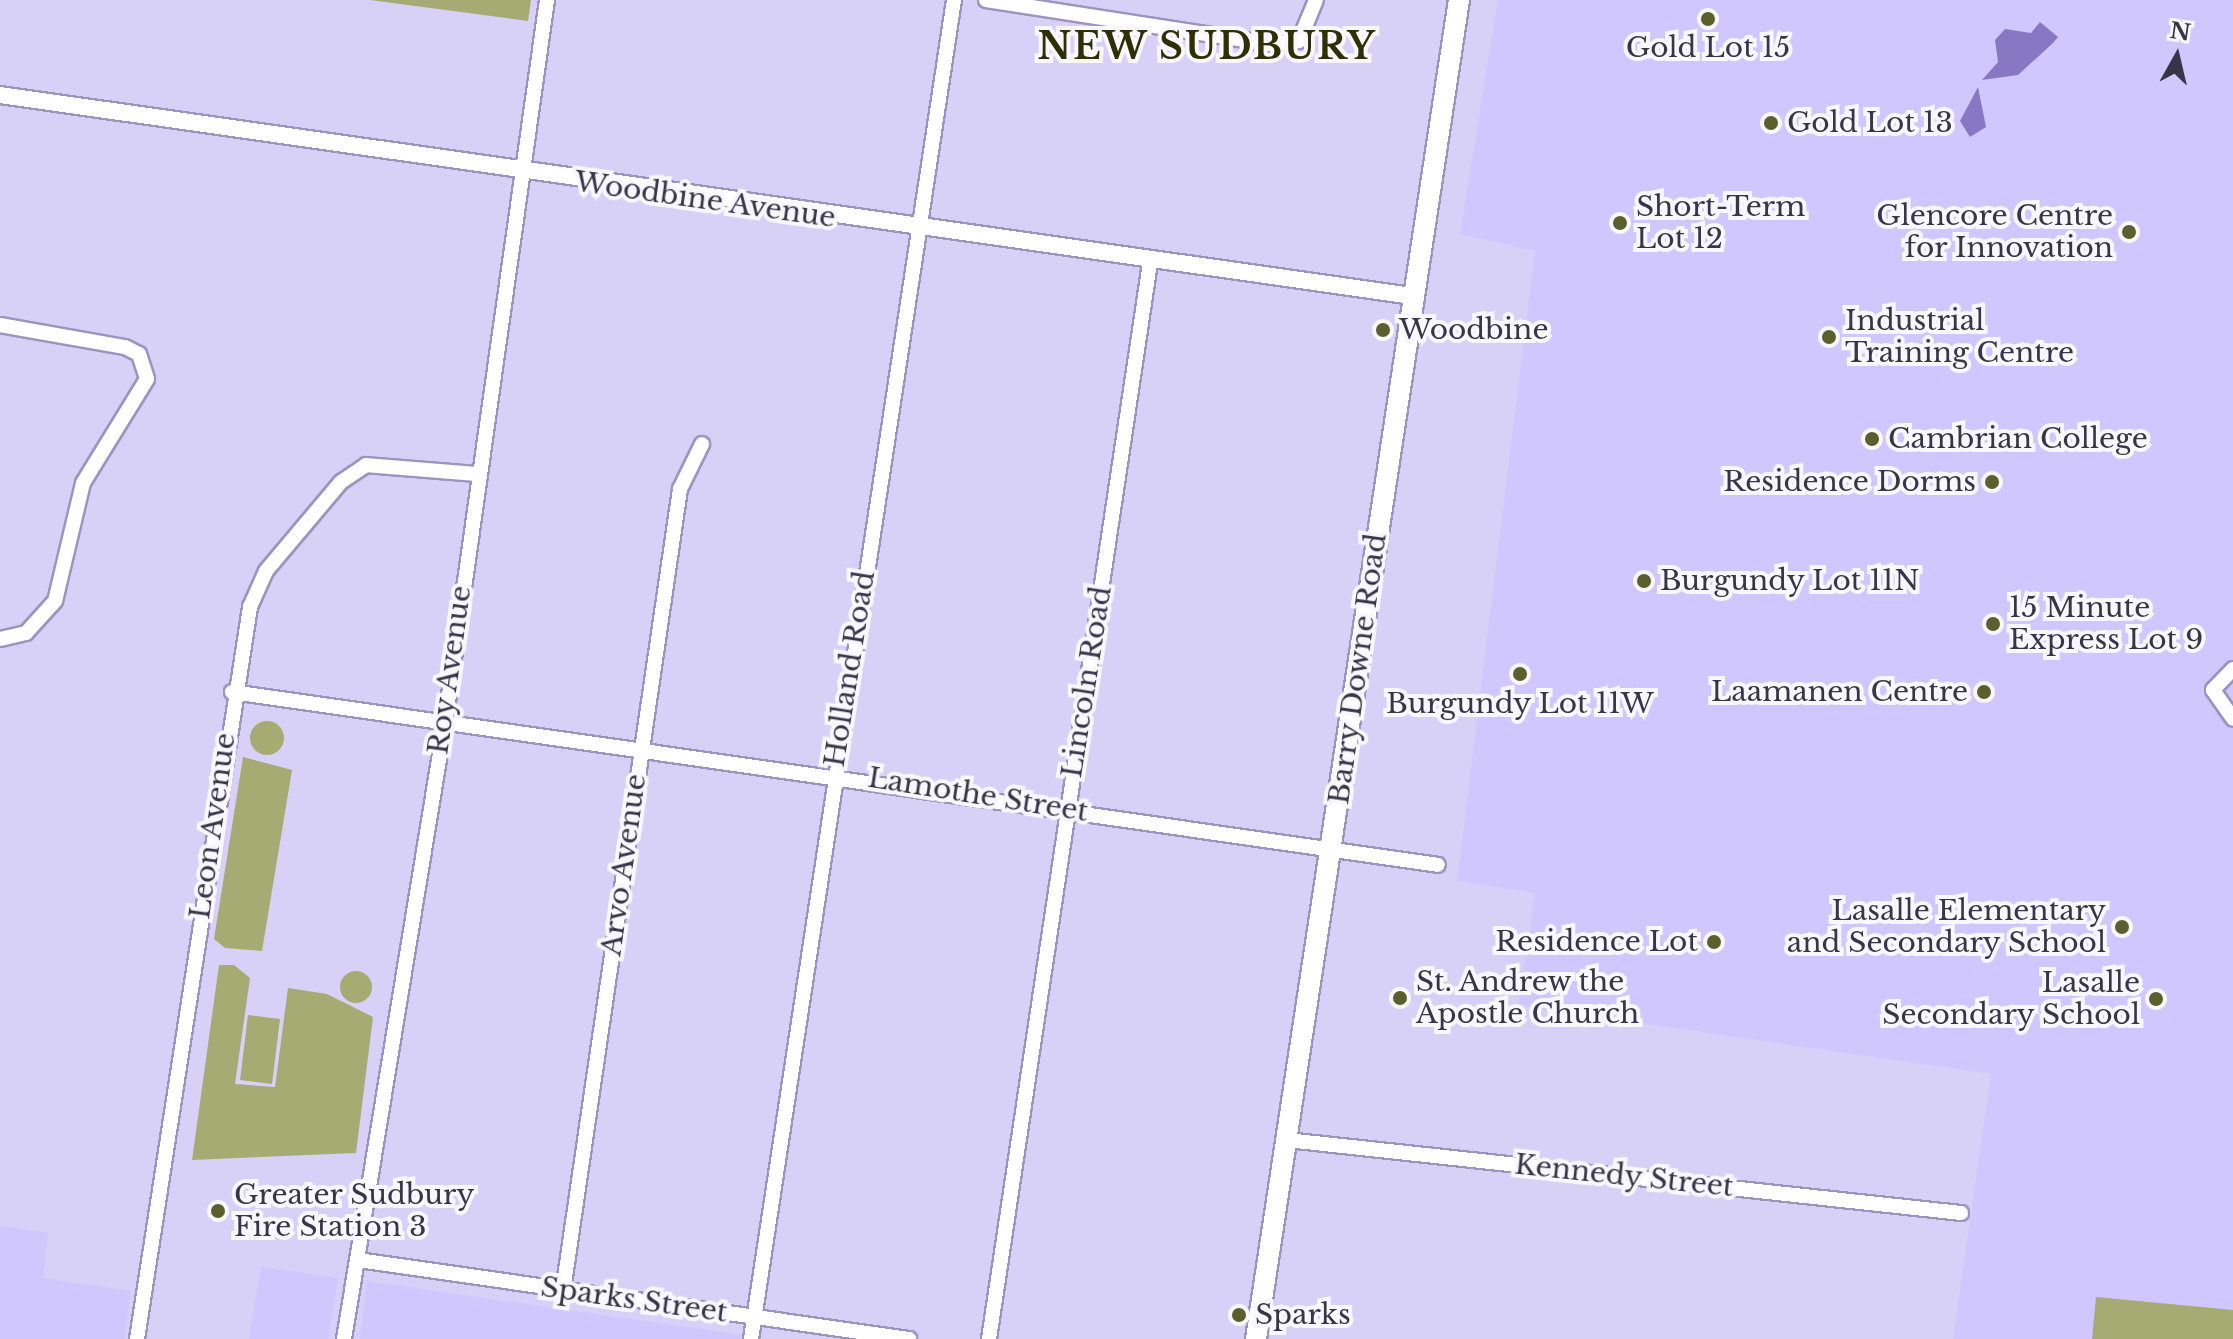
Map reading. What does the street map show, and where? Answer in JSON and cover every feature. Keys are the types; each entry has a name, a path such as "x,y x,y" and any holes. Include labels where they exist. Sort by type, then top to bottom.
{"main road":[{"name":"Barry Downe Road","path":"1256,1339 1459,0"}],"street":[{"name":"Roy Avenue","path":"344,1339 445,723 476,474 547,0"},
{"name":"Holland Road","path":"751,1339 833,773 954,0"},
{"path":"986,0 1270,44 1299,41 1316,0"},
{"name":"Woodbine Avenue","path":"0,95 920,231 1412,296"},
{"name":"Lincoln Road","path":"989,1339 1150,263"},
{"path":"0,325 125,347 139,354 147,379 83,483 55,601 26,633 0,639"},
{"name":"Arvo Avenue","path":"563,1291 680,489 702,444"},
{"name":"Leon Avenue","path":"137,1339 232,692 250,607 266,571 341,482 366,465 395,463 476,474"},
{"path":"2233,669 2213,690 2233,719"},
{"name":"Lamothe Street","path":"232,692 833,773 1438,865"},
{"name":"Kennedy Street","path":"1287,1140 1961,1213"},
{"name":"Sparks Street","path":"358,1260 909,1339"}],"shaded area":[{"name":"Cambrian College","path":"1498,0 2233,0 2233,1339 1953,1339 1991,1074 1518,1005 1535,893 1457,881 1535,251 1460,234"},
{"path":"2040,22 2058,37 2053,43 2018,75 1982,80 1998,62 1995,40 2005,29 2031,33"},
{"path":"1978,87 1986,127 1970,137 1960,121"},
{"path":"0,1226 48,1233 43,1278 131,1291 124,1339 0,1339"},
{"path":"261,1267 338,1278 328,1339 249,1339"},
{"path":"367,1281 741,1335 740,1339 360,1339"}],"green space":[{"path":"370,0 531,0 528,21"},
{"path":"267,721 279,726 284,738 279,750 267,755 255,750 250,738 255,726"},
{"path":"243,757 292,770 262,951 225,948 214,939"},
{"path":"219,965 234,965 250,978 235,1084 275,1087 288,988 327,994 373,1017 356,1153 192,1160"},
{"path":"356,971 367,976 372,987 367,998 356,1003 345,998 340,987 345,976"},
{"path":"248,1015 280,1019 272,1084 240,1080"},
{"path":"2096,1297 2233,1310 2233,1339 2092,1339"}],"place":[{"name":"Gold Lot 15","path":"1708,19"},
{"name":"Gold Lot 13","path":"1771,123"},
{"name":"Short-Term Lot 12","path":"1620,223"},
{"name":"Glencore Centre for Innovation","path":"2129,232"},
{"name":"Woodbine","path":"1383,330"},
{"name":"Industrial Training Centre","path":"1829,337"},
{"name":"Cambrian College","path":"1872,439"},
{"name":"Residence Dorms","path":"1992,482"},
{"name":"Burgundy Lot 11N","path":"1644,581"},
{"name":"15 Minute Express Lot 9","path":"1993,624"},
{"name":"Burgundy Lot 11W","path":"1520,674"},
{"name":"Laamanen Centre","path":"1984,692"},
{"name":"Lasalle Elementary and Secondary School","path":"2122,927"},
{"name":"Residence Lot","path":"1714,942"},
{"name":"St. Andrew the Apostle Church","path":"1400,998"},
{"name":"Lasalle Secondary School","path":"2156,999"},
{"name":"Greater Sudbury Fire Station 3","path":"218,1211"},
{"name":"Sparks","path":"1239,1315"}],"district":[{"name":"NEW SUDBURY","path":"1207,47"}]}
